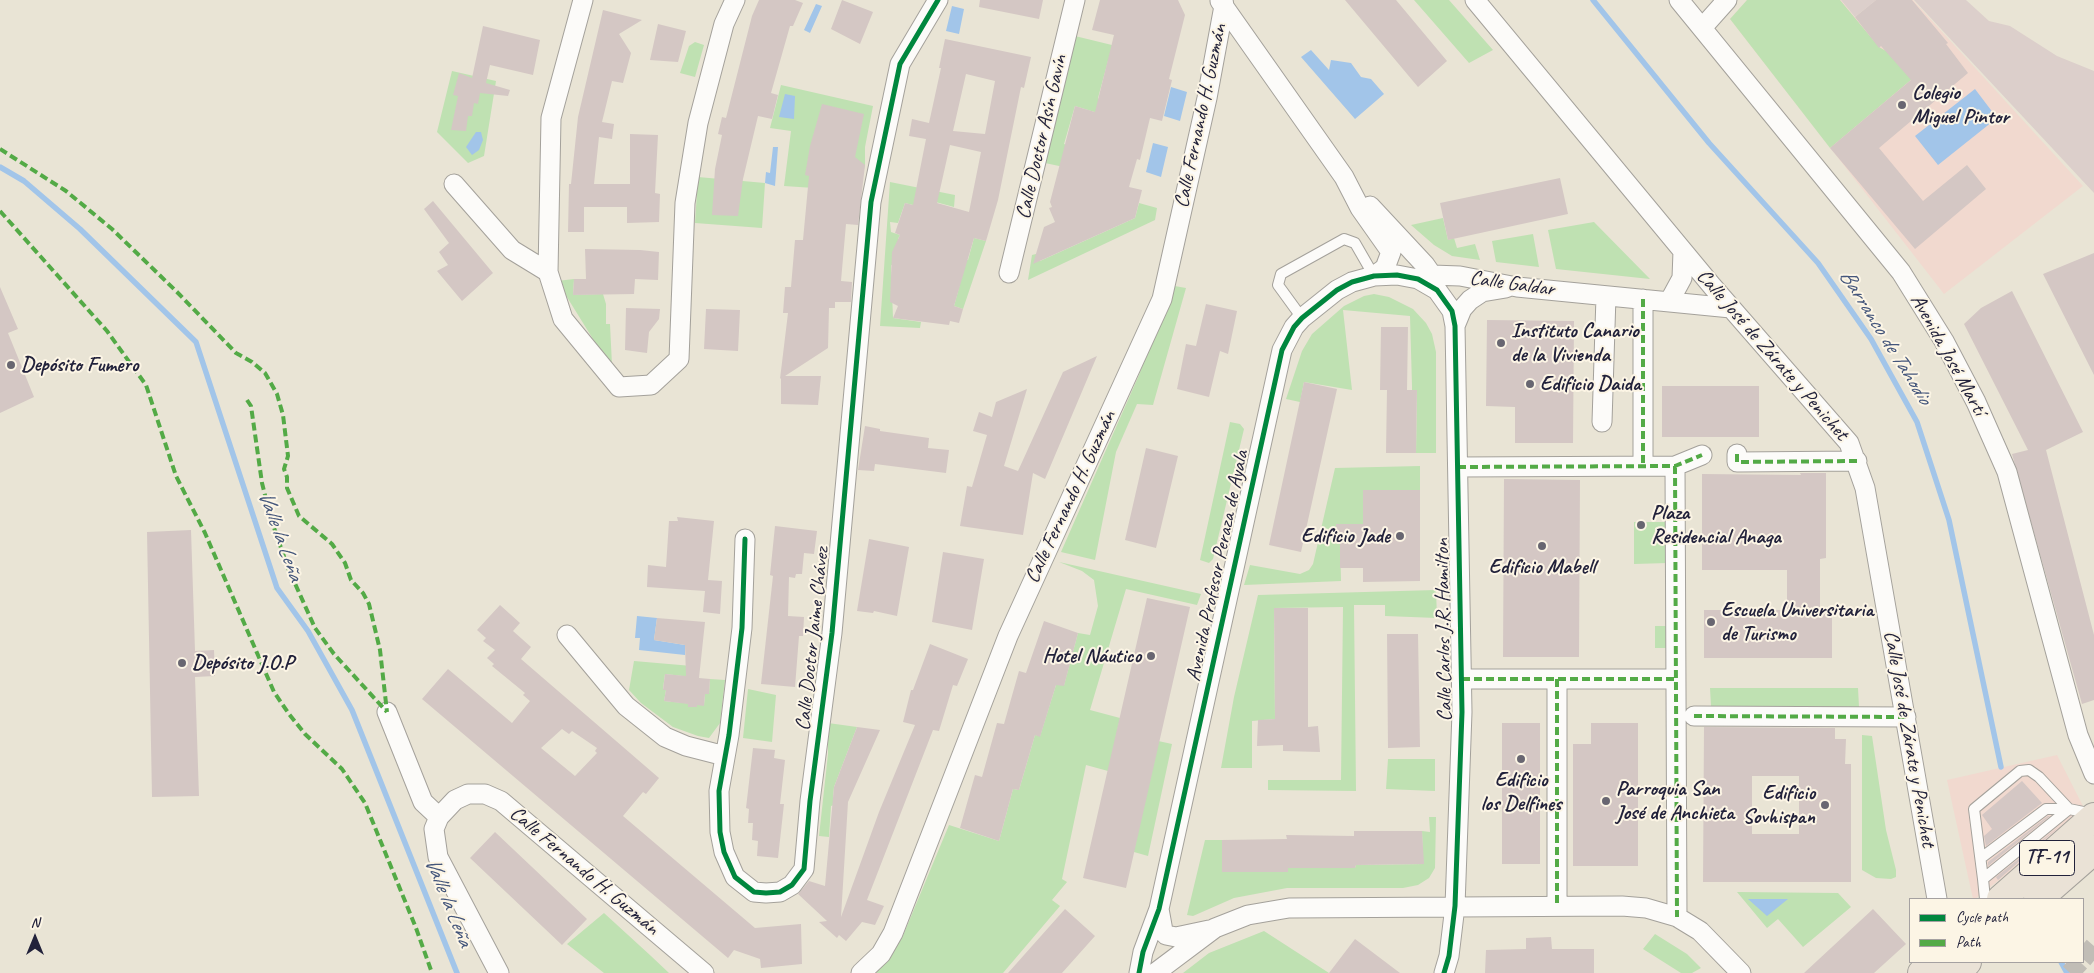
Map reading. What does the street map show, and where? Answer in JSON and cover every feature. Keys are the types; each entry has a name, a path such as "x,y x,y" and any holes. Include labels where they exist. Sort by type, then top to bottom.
{"main road":[{"name":"TF-11","path":"2001,898 2094,816"},
{"path":"2021,898 2094,833"},
{"name":"TF-11","path":"2039,898 2094,850"}],"street":[{"path":"582,0 551,118 548,272 563,318 619,387 650,385 679,360 684,204 698,122 724,24 735,0"},
{"name":"Calle Doctor Jaime Chávez","path":"744,539 742,628 730,735 724,756 719,791 720,832 735,877 754,892 780,892 792,885 804,869 810,801 832,633 871,202 900,64 938,0"},
{"name":"Calle Doctor Asín Gavín","path":"1009,273 1075,0"},
{"name":"Calle José de Zárate y Penichet","path":"1475,0 1731,308 1849,442 1865,488 1937,898"},
{"name":"Avenida José Martí","path":"1679,0 1901,272 1944,340 1976,402 2007,472 2078,735 2094,774"},
{"path":"1702,28 1727,0"},
{"path":"1222,2 1344,178 1360,208 1390,252 1385,268 1374,276"},
{"name":"Calle Fernando H. Guzmán","path":"861,973 881,954 893,933 1008,636 1162,299 1207,98 1222,2"},
{"name":"Calle Carlos J.R. Hamilton","path":"1344,178 1425,265 1429,281 1452,311 1455,326 1462,712 1456,906 1449,956 1444,973"},
{"path":"454,184 512,250 548,272"},
{"path":"1669,302 1682,278 1683,251"},
{"name":"Avenida Profesor Peraza de Ayala","path":"1139,973 1143,952 1159,909 1282,350 1294,327 1302,318 1337,290 1352,282 1374,276 1397,275 1429,281"},
{"name":"Calle Galdar","path":"1429,281 1460,276 1517,287 1731,308"},
{"path":"1455,326 1462,309 1470,300 1482,292 1517,287"},
{"path":"1602,422 1606,296"},
{"path":"1643,299 1643,466"},
{"path":"1737,454 1737,462 1857,461"},
{"path":"1458,467 1675,466 1702,455"},
{"path":"1675,466 1677,917"},
{"path":"567,635 626,706 665,736 686,746 724,756"},
{"path":"1462,678 1676,679"},
{"path":"1557,678 1557,906"},
{"path":"387,712 423,802 439,818 434,829 438,857 499,973"},
{"path":"1694,716 1906,717"},
{"name":"Calle Fernando H. Guzmán","path":"439,818 455,800 468,794 485,794 501,801 704,973"},
{"path":"1159,909 1163,931 1166,935 1176,937 1216,928 1248,915 1289,908 1456,906 1622,906 1646,908 1677,917 1700,931 1741,973"},
{"path":"1156,973 1216,928"}],"lane":[{"path":"1302,318 1278,285 1281,274 1344,238 1355,243 1374,276"},
{"path":"1985,898 1974,809 2020,771 2030,770 2039,776 2069,809"},
{"path":"1981,858 2046,809 2069,809 2094,816"},
{"path":"1983,879 2069,809"}],"shaded area":[{"name":"Colegio Miguel Pintor","path":"1747,0 1841,0 1855,17 1876,0 1913,0 2083,186 1944,294 1730,19"},
{"path":"1841,0 1876,0 1855,17"},
{"path":"1914,0 1966,0 1989,21 2010,26 2057,56 2094,71 2094,193"},
{"path":"2057,755 2086,812 1976,898 1973,898 1947,780"}],"green space":[{"path":"1414,0 1449,0 1493,50 1469,63"},
{"path":"1747,0 1840,0 1879,47 1886,51 1912,79 1830,148 1730,19"},
{"path":"1075,36 1116,46 1108,61 1098,98 1114,118 1075,106 1064,144 1098,153 1092,173 1045,163"},
{"path":"695,42 704,45 695,77 680,73 689,46"},
{"path":"452,71 496,81 484,156 468,163 437,132"},
{"path":"781,85 873,106 865,147 865,165 859,191 784,186 791,131 770,128"},
{"path":"698,177 765,183 762,228 695,223"},
{"path":"890,182 955,195 954,207 921,198 917,206 905,203 898,223 890,222 891,232 900,235 898,239 968,260 974,238 986,241 963,309 954,306 960,284 891,265 893,318 921,322 920,328 880,326"},
{"path":"1139,203 1157,208 1155,220 1028,280 1032,255 1036,254 1040,261 1135,218"},
{"path":"1443,218 1448,240 1454,238 1457,248 1475,244 1480,260 1452,256 1434,245 1411,225"},
{"path":"1594,222 1650,279 1556,269 1548,230"},
{"path":"1533,234 1539,267 1496,262 1492,241"},
{"path":"574,279 573,295 603,294 606,304 606,324 610,324 612,365 601,352 557,281"},
{"path":"1169,285 1186,288 1153,405 1137,404 1116,452 1095,560 1061,552 1139,375 1160,319"},
{"path":"1374,294 1389,297 1413,309 1426,323 1432,334 1436,352 1436,453 1416,453 1417,391 1412,390 1410,316 1343,310 1352,390 1304,382 1300,402 1286,399 1302,351 1312,334 1344,306 1364,296"},
{"path":"1230,422 1240,424 1244,429 1213,559 1209,563 1200,560"},
{"path":"1420,466 1420,490 1363,491 1365,524 1336,524 1336,540 1340,541 1341,581 1244,585 1250,565 1300,574 1309,570 1313,564 1335,468"},
{"path":"1634,522 1667,522 1668,563 1634,564"},
{"path":"1059,562 1201,594 1197,605 1126,589 1090,710 1120,718 1117,732 1172,744 1148,856 1134,852 1108,771 1086,765 1062,879 1067,882 1052,900 1060,906 1003,973 876,973 902,938 949,825 999,841 1013,789 1019,790 1035,735 1040,736 1056,685 1064,685 1078,633 1090,635 1098,606 1094,580 1082,571"},
{"path":"1436,590 1437,618 1385,616 1385,605 1354,605 1356,791 1268,790 1268,780 1341,780 1343,607 1274,608 1275,719 1252,721 1252,768 1221,768 1234,697 1258,595"},
{"path":"1655,626 1673,626 1673,648 1655,648"},
{"path":"634,661 692,666 691,677 665,674 663,689 666,690 664,701 704,705 705,694 709,693 710,679 725,680 720,723 709,738 673,727 641,703 629,690"},
{"path":"1710,688 1858,688 1859,707 1711,706"},
{"path":"748,689 776,695 772,742 743,738"},
{"path":"828,723 857,727 834,787 833,798 837,798 837,804 831,806 829,837 819,836 828,754"},
{"path":"1862,735 1872,736 1886,830 1896,870 1896,877 1891,879 1876,878 1862,870"},
{"path":"1388,759 1435,759 1435,791 1386,789"},
{"path":"1429,817 1436,817 1435,868 1429,878 1418,885 1403,888 1287,888 1234,898 1193,916 1187,915 1205,840 1222,840 1222,872 1287,872 1288,868 1355,868 1356,865 1423,864 1422,831 1430,832"},
{"path":"1737,892 1838,893 1851,907 1803,947 1778,919 1767,928"},
{"path":"604,913 669,973 604,973 567,944"},
{"path":"1264,931 1329,973 1183,973 1209,953"},
{"path":"1655,934 1687,954 1701,968 1692,973 1681,973 1643,949"}],"water":[{"path":"816,4 822,6 810,33 804,30"},
{"path":"952,6 964,9 959,34 946,31"},
{"path":"1311,50 1329,70 1331,60 1351,63 1361,77 1371,79 1384,94 1355,119 1301,57"},
{"path":"1171,87 1187,92 1180,121 1164,116"},
{"path":"1975,89 1997,118 1938,165 1915,136"},
{"path":"785,94 795,96 794,119 779,117"},
{"path":"476,132 481,132 483,140 479,150 472,155 466,147"},
{"path":"1153,143 1168,147 1161,177 1146,172"},
{"path":"773,147 778,147 775,186 765,183 766,172 770,173"},
{"path":"637,616 657,618 654,640 685,645 685,655 639,650 640,638 635,638"},
{"path":"1748,899 1788,899 1767,916"}],"building":[{"path":"759,0 795,0 803,3 793,26 790,26 771,93 778,95 772,119 758,116 743,179 738,216 712,215 715,169 722,135 718,134 722,117 726,118 752,16"},
{"path":"842,0 873,12 860,44 831,29"},
{"path":"980,0 1043,0 1039,19 979,7"},
{"path":"1100,0 1178,0 1185,15 1169,79 1172,80 1162,121 1150,118 1140,160 1137,159 1129,187 1142,190 1135,218 1033,264 1044,227 1055,222 1049,208 1052,207 1050,202 1075,106 1095,112 1114,35 1092,30"},
{"path":"1345,0 1396,0 1447,61 1418,87"},
{"path":"1876,0 1912,0 1948,43 1946,44 1968,73 1879,148 1923,201 1967,165 1986,189 1915,249 1830,148 1911,80 1881,46 1879,48 1855,17"},
{"path":"603,10 642,20 619,34 631,53 623,83 612,81 602,122 614,124 612,139 599,137 594,184 630,184 630,134 658,135 655,193 660,194 659,222 627,223 627,207 584,207 584,232 568,232 569,184 571,184 578,117"},
{"path":"658,24 686,31 678,62 650,60"},
{"path":"483,26 540,40 533,75 490,65 486,83 510,90 508,96 480,93 478,104 474,103 472,116 468,116 466,131 451,130 458,96 453,95 459,73 472,78"},
{"path":"945,39 1031,57 1024,88 1021,87 998,200 986,241 974,238 954,306 963,309 959,323 950,321 949,325 893,318 898,306 890,302 892,252 900,235 895,233 905,203 913,205 926,139 909,136 912,119 929,123 941,68 939,68","holes":["966,74 995,81 985,134 953,131","950,145 981,152 969,212 937,203"]},
{"path":"822,104 864,114 855,157 865,165 858,225 846,224 841,281 852,282 851,302 835,302 835,308 829,308 828,348 785,376 821,376 818,405 781,404 780,379 788,313 783,313 785,287 791,287 795,240 803,240 809,176 805,175 810,146"},
{"path":"1560,178 1568,214 1448,240 1440,203"},
{"path":"433,201 493,273 462,301 437,271 448,265 439,252 449,243 424,209"},
{"path":"585,249 659,252 658,280 635,279 634,294 573,295 574,279 586,279"},
{"path":"2094,253 2094,375 2043,274"},
{"name":"Depósito Fumero","path":"0,287 18,329 8,333 34,397 0,413"},
{"path":"2012,291 2083,432 2046,450 2094,635 2094,700 2082,704 2012,454 2028,450 1964,324 1981,308"},
{"path":"1206,304 1237,311 1228,354 1220,351 1209,397 1177,389 1186,344 1196,346"},
{"path":"626,308 660,309 659,319 649,332 647,353 625,350"},
{"path":"706,309 740,310 738,351 704,349"},
{"name":"Edificio Daida","path":"1487,320 1574,321 1573,443 1515,443 1515,407 1486,406"},
{"path":"1381,327 1408,327 1407,390 1417,390 1416,453 1386,453 1387,390 1380,390"},
{"path":"1097,356 1045,479 1033,473 1023,535 960,526 967,486 972,487 987,435 973,431 979,412 992,417 996,402 1027,389 1004,466 1018,471 1063,372"},
{"path":"1304,382 1337,389 1301,552 1269,545"},
{"path":"1662,386 1759,386 1759,437 1662,437"},
{"path":"865,426 880,429 880,431 929,438 928,448 949,450 946,473 875,464 874,471 858,470"},
{"path":"1146,448 1178,456 1156,548 1125,540"},
{"path":"1800,473 1826,473 1826,558 1820,559 1820,610 1832,610 1832,658 1704,658 1704,610 1787,610 1787,570 1702,570 1702,474 1801,475"},
{"name":"Edificio Mabell","path":"1504,479 1580,480 1579,657 1503,657"},
{"name":"Edificio Jade","path":"1363,490 1420,490 1420,581 1363,582 1363,568 1340,568 1340,541 1336,541 1336,524 1363,524"},
{"path":"677,517 714,521 708,580 722,581 720,614 703,612 705,591 647,587 648,565 666,567 669,521 678,521"},
{"path":"775,526 817,531 814,554 804,553 802,574 796,574 795,578 789,577 788,616 804,617 803,636 799,636 795,687 761,684 773,576 770,575"},
{"name":"Depósito J.O.P","path":"191,530 195,651 214,650 215,676 195,677 199,796 152,797 147,532"},
{"path":"869,539 909,547 897,616 874,611 873,613 857,611"},
{"path":"943,552 984,559 972,630 932,622"},
{"path":"1147,598 1190,607 1126,888 1083,878"},
{"path":"500,605 520,623 513,631 531,647 521,659 659,778 646,794 643,792 623,816 755,928 801,924 802,964 761,968 760,959 734,950 728,958 422,699 448,669 512,723 530,701 523,695 525,693 492,666 494,664 487,658 495,650 483,641 486,638 477,630","holes":["562,729 569,734 572,731 597,748 595,751 597,753 575,776 541,748"]},
{"path":"1274,608 1308,608 1308,727 1318,726 1320,752 1283,751 1283,745 1257,746 1258,720 1275,719"},
{"path":"657,618 705,622 699,678 710,679 709,694 705,694 704,706 688,707 688,704 664,701 666,690 663,690 665,674 686,676 685,645 654,640"},
{"path":"1044,621 1078,633 1064,686 1056,685 1040,737 1035,735 1019,790 1013,789 999,841 960,828 975,775 982,777 997,723 1004,724 1019,671 1026,673"},
{"path":"1387,634 1418,634 1420,747 1388,748"},
{"path":"930,644 968,659 957,686 953,685 939,731 933,730 867,900 884,906 875,925 862,922 846,941 839,935 837,938 819,922 827,921 798,894 809,881 825,886 834,787 857,727 880,730 848,802 841,917 879,812 915,725 903,722 911,690 913,690"},
{"name":"Edificio los Delfines","path":"1502,723 1540,723 1540,864 1502,864"},
{"name":"Parroquia San José de Anchieta","path":"1591,723 1638,723 1638,866 1573,866 1573,744 1591,744"},
{"name":"Edificio Sovhispan","path":"1704,727 1835,728 1835,739 1846,739 1845,764 1851,764 1851,882 1703,882","holes":["1752,776 1799,776 1799,834 1752,834"]},
{"path":"753,748 775,750 774,758 785,760 780,804 784,804 778,858 757,856 758,841 752,840 753,823 748,823 749,809 746,808"},
{"path":"2022,781 2042,803 1986,846 1984,836 1992,829 1982,815"},
{"path":"2050,816 1988,866 1988,862"},
{"path":"2061,825 1998,880 1996,877"},
{"path":"1354,831 1422,831 1424,864 1356,865 1355,868 1288,868 1288,872 1222,872 1222,840 1287,839 1286,835 1354,836"},
{"path":"495,832 587,919 562,945 470,858"},
{"path":"1065,909 1095,936 1062,973 1008,973"},
{"path":"1873,909 1906,944 1874,973 1804,973"},
{"path":"1551,937 1552,949 1594,949 1594,973 1485,973 1486,950 1526,949 1526,938"},
{"path":"1355,939 1400,973 1329,973"}],"waterway":[{"name":"Barranco de Tahodio","path":"1593,0 1709,143 1818,263 1871,339 1917,422 1949,520 2001,767"},
{"name":"Valle la Leña","path":"0,167 24,181 80,229 196,342 277,588 308,631 352,710 457,973"},
{"name":"Barranco de Tahodio","path":"2062,963 2067,973"}],"tunnel":[{"path":"2084,958 2094,946"},
{"path":"2070,973 2079,963"}],"marked path":[{"path":"0,149 66,191 112,229 236,353 252,362 265,373 277,394 283,415 288,456 284,469 287,477 287,488 299,516 332,544 345,563 351,580 363,593 369,604 380,650 387,712"},
{"path":"0,211 107,331 146,385 176,476 205,533 274,692 305,734 342,769 365,803 416,928 432,973"},
{"path":"1643,299 1643,466"},
{"path":"247,400 251,406 262,483 271,519 288,568 315,628 334,654 387,712"},
{"path":"1737,454 1737,462 1857,461"},
{"path":"1458,467 1675,466 1702,455"},
{"path":"1675,466 1677,917"},
{"path":"1462,679 1676,679"},
{"path":"1557,679 1557,906"},
{"path":"1694,716 1906,717"}],"cycle path":[{"path":"745,539 742,628 729,735 719,791 720,832 724,852 735,877 754,892 780,892 792,885 804,869 810,801 832,633 871,202 900,64 938,0"},
{"path":"1139,973 1143,952 1159,909 1282,350 1294,327 1302,318 1337,290 1352,282 1374,276 1397,275 1418,279 1437,290 1452,311 1455,326 1462,712 1455,906 1449,956 1444,973"}],"place":[{"name":"Colegio Miguel Pintor","path":"1902,105"},
{"name":"Instituto Canario de la Vivienda","path":"1501,343"},
{"name":"Depósito Fumero","path":"11,365"},
{"name":"Edificio Daida","path":"1530,384"},
{"name":"Plaza Residencial Anaga","path":"1641,525"},
{"name":"Edificio Jade","path":"1400,536"},
{"name":"Edificio Mabell","path":"1542,546"},
{"name":"Escuela Universitaria de Turismo","path":"1711,622"},
{"name":"Hotel Náutico","path":"1151,656"},
{"name":"Depósito J.O.P","path":"182,663"},
{"name":"Edificio los Delfines","path":"1521,759"},
{"name":"Parroquia San José de Anchieta","path":"1606,801"},
{"name":"Edificio Sovhispan","path":"1825,805"}]}
